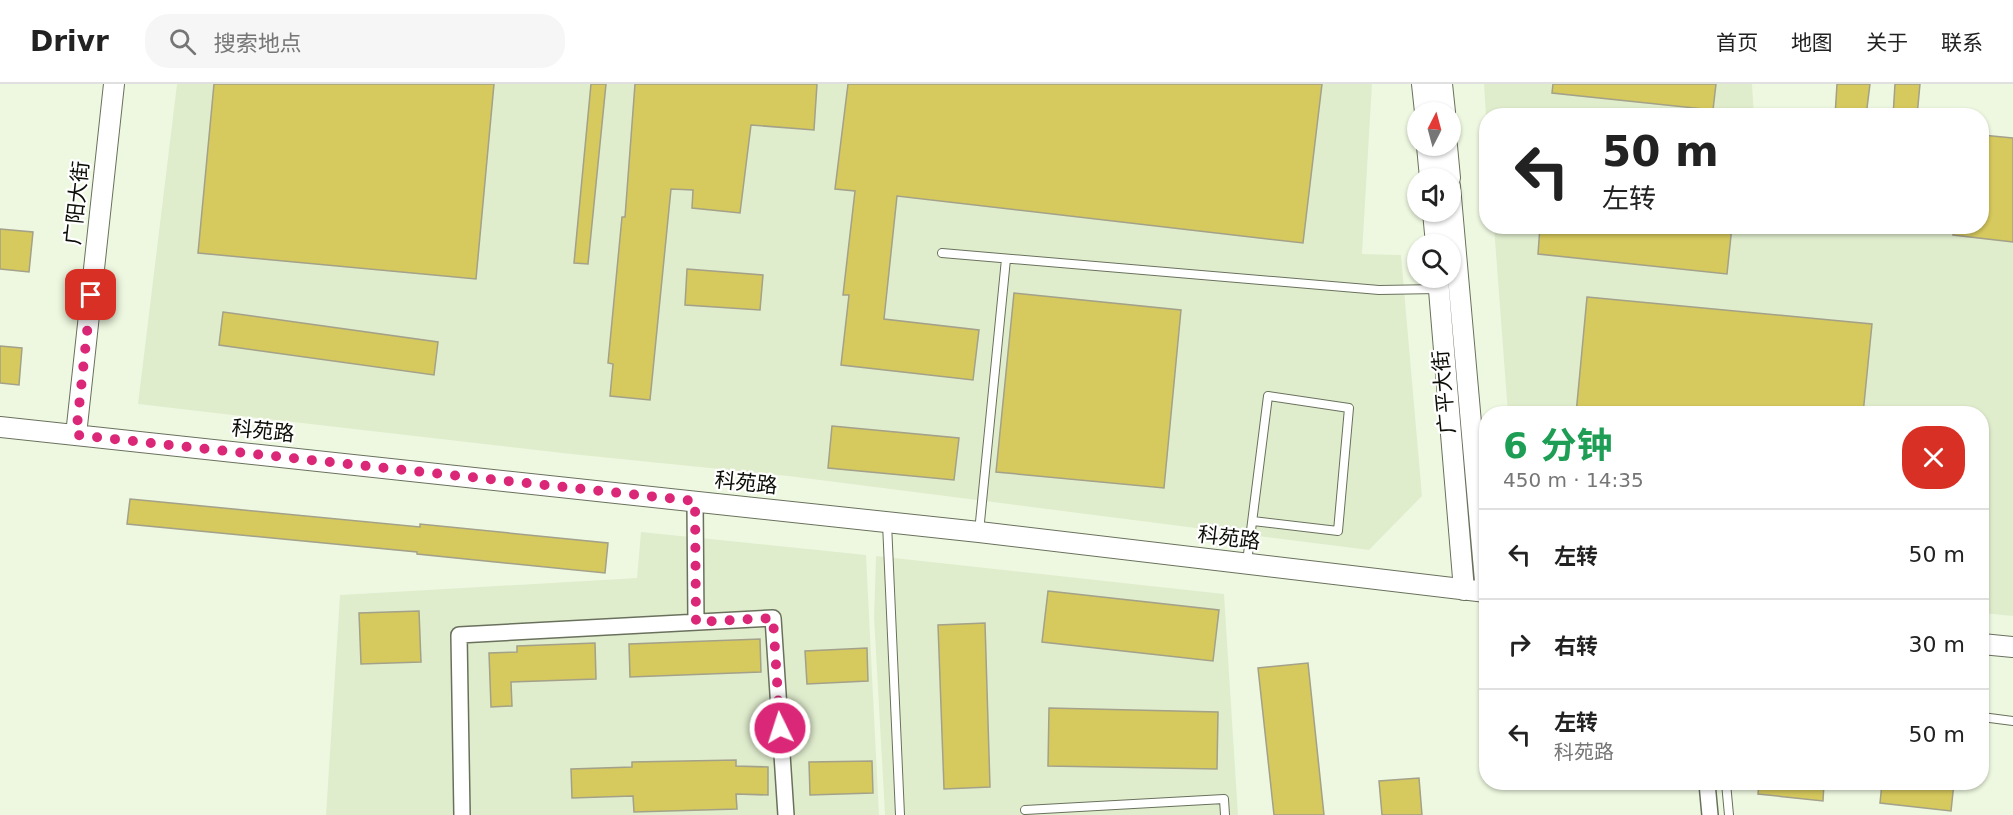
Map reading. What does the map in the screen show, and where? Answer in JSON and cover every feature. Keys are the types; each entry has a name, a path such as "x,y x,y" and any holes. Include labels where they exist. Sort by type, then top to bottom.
{"street":[{"name":"广阳大街","path":"76,435 114,84"},
{"path":"1422,84 1424,102"},
{"path":"1442,84 1443,102"},
{"name":"广平大街","path":"1445,288 1464,590"},
{"name":"广平大街","path":"1445,288 1479,540"},
{"name":"科苑路","path":"0,427 979,532 1479,591"},
{"path":"695,501 696,622"},
{"path":"462,815 459,635 773,618 786,815"},
{"path":"1989,645 2013,647"},
{"path":"1708,790 1710,815"}],"lane":[{"path":"942,253 1379,290 1407,288"},
{"path":"979,532 1006,259"},
{"path":"1246,564 1268,396 1349,408 1338,531 1253,521"},
{"path":"887,522 900,815"},
{"path":"1989,718 2013,721"},
{"path":"1727,790 1729,815"},
{"path":"1025,810 1224,799 1225,815"}],"shaded area":[{"path":"177,84 1372,84 1362,254 1401,255 1422,496 1369,550 788,476 571,454 138,404"},
{"path":"1484,84 1752,84 1754,108 1485,108"},
{"path":"1989,186 2013,188 2013,616 1989,614 1989,406 1507,406 1495,234 1989,234"},
{"path":"641,532 866,555 879,815 326,815 340,595 637,578"},
{"path":"876,556 1224,594 1238,815 885,815 874,617"}],"building":[{"path":"214,84 494,84 476,279 198,253"},
{"path":"591,84 606,84 588,264 574,263"},
{"path":"635,84 817,84 814,130 751,125 740,213 692,208 693,190 671,189 650,400 610,396 613,364 608,363 622,217 625,217"},
{"path":"848,84 1322,84 1303,243 897,196 884,319 979,330 973,380 841,365 849,295 843,295 855,191 835,189"},
{"path":"1553,84 1716,84 1713,108 1552,93"},
{"path":"1837,84 1870,84 1867,108 1836,108"},
{"path":"1895,84 1920,84 1918,108 1894,108"},
{"path":"1989,136 2013,138 2013,242 1953,235 1989,234"},
{"path":"0,229 33,232 29,272 0,269"},
{"path":"1539,234 1731,234 1727,274 1538,254"},
{"path":"687,269 763,275 760,310 685,305"},
{"path":"1014,293 1181,310 1164,488 996,472"},
{"path":"1587,297 1872,324 1864,406 1577,406"},
{"path":"223,312 438,342 434,375 219,345"},
{"path":"0,346 22,348 19,385 0,383"},
{"path":"832,426 959,438 954,480 828,468"},
{"path":"130,499 608,543 605,573 127,524"},
{"path":"1048,591 1219,610 1213,661 1042,642"},
{"path":"419,611 421,662 361,664 359,613"},
{"path":"985,623 990,787 944,789 938,625"},
{"path":"760,639 761,672 630,677 629,644"},
{"path":"595,643 596,679 511,682 512,706 491,707 489,653 517,652 517,646"},
{"path":"867,648 868,681 807,684 805,651"},
{"path":"1308,663 1324,815 1274,815 1258,668"},
{"path":"1049,708 1218,712 1217,769 1048,766"},
{"path":"736,760 736,766 768,767 768,795 736,794 737,809 634,812 633,796 572,798 571,769 632,767 632,762"},
{"path":"872,761 873,793 810,795 809,762"},
{"path":"1419,778 1422,815 1382,815 1379,781"},
{"path":"1758,790 1824,790 1823,801 1758,794"},
{"path":"1881,790 1953,790 1951,811 1880,803"}],"route":[{"path":"91,295 76,435 695,501 696,622 773,618 780,728"}]}
